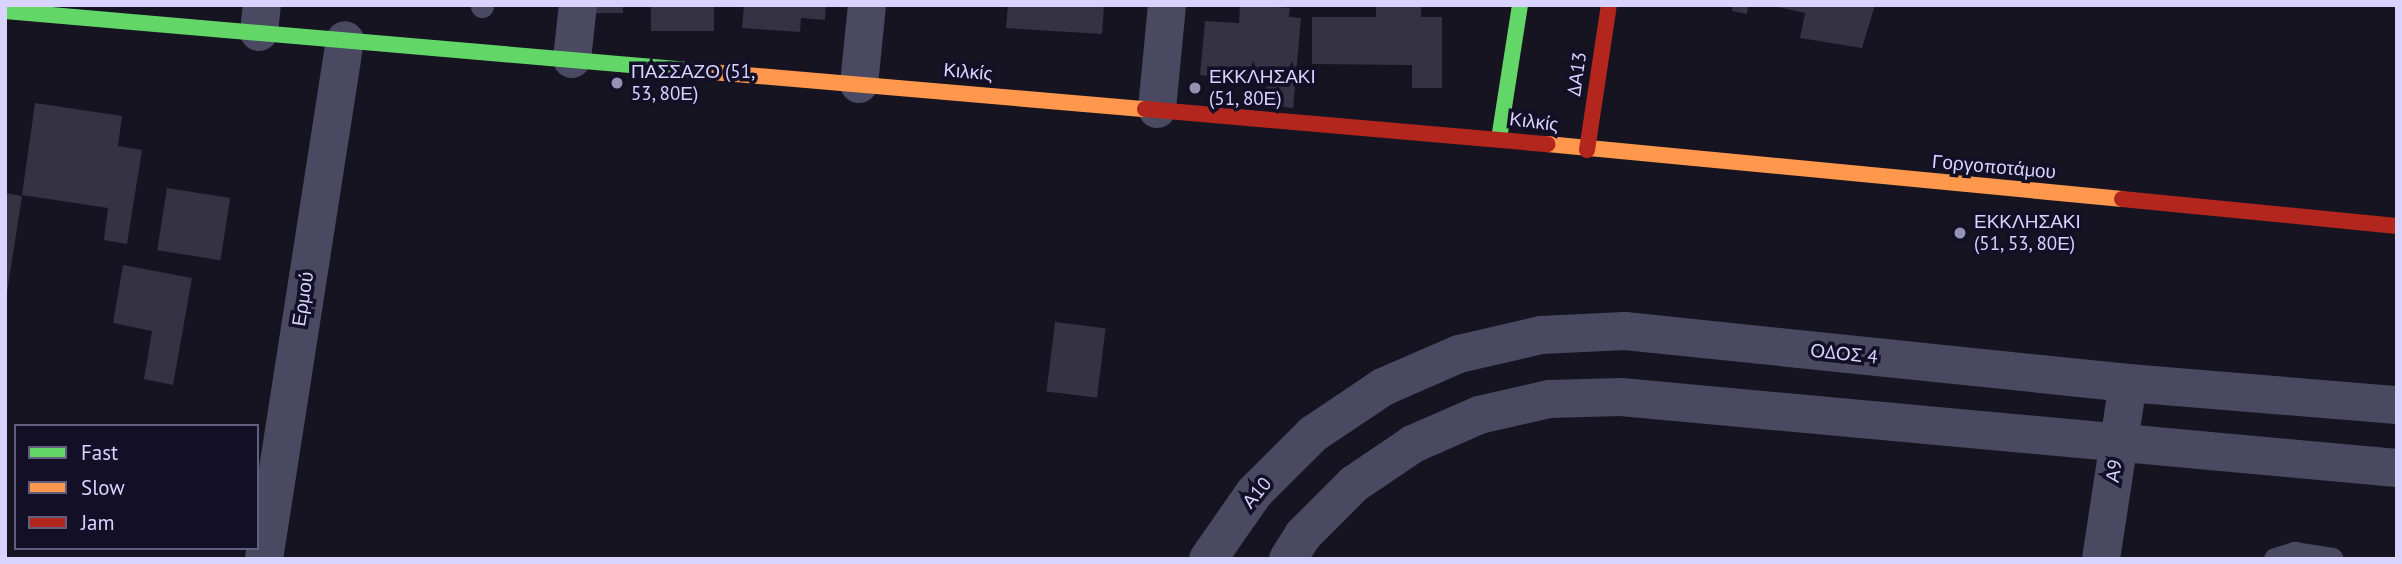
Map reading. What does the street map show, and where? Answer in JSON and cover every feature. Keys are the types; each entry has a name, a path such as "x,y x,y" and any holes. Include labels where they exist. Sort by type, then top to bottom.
{"main road":[{"path":"1499,139 1520,5"},
{"name":"ΔΑ13","path":"1587,150 1609,5"},
{"path":"5,11 260,19 345,40"},
{"name":"Κιλκίς","path":"345,40 1499,139 1587,150"},
{"name":"Γοργοποτάμου","path":"1587,150 2397,226"}],"street":[{"path":"572,60 579,5"},
{"path":"859,84 867,5"},
{"path":"1157,109 1167,5"},
{"name":"Ερμού","path":"264,559 345,40"},
{"name":"ΟΔΟΣ 4","path":"1313,434 1395,381 1460,354 1541,335 1625,331 2128,383 2397,405"},
{"name":"Α9","path":"2101,559 2128,383"},
{"path":"1288,559 1303,536 1354,484 1413,444 1468,420 1549,399 1621,397 2397,468"},
{"name":"Α10","path":"1208,559 1254,493 1313,434"}],"lane":[{"path":"2275,559 2295,553 2332,559"}],"building":[{"path":"586,5 623,5 623,13 586,13"},
{"path":"651,5 714,5 714,31 651,31"},
{"path":"744,5 826,5 825,20 801,18 800,32 742,28"},
{"path":"1008,5 1104,5 1102,34 1006,28"},
{"path":"1240,5 1290,8 1289,17 1301,18 1293,108 1264,105 1267,81 1200,75 1205,21 1239,23"},
{"path":"1376,5 1421,5 1421,17 1442,17 1442,88 1412,88 1412,65 1312,64 1312,17 1376,17"},
{"path":"1733,5 1748,5 1747,14 1732,11"},
{"path":"1769,5 1875,5 1862,48 1800,38 1805,13"},
{"path":"35,103 122,116 118,146 142,150 127,244 104,240 108,208 22,195"},
{"path":"167,188 230,198 220,260 157,250"},
{"path":"5,193 22,196 7,292 5,292"},
{"path":"123,265 192,278 173,385 144,379 152,331 113,323"},
{"path":"1055,322 1106,328 1097,398 1046,391"}],"traffic: fast":[{"path":"1499,139 1520,5"},
{"path":"5,11 688,70"}],"traffic: slow":[{"path":"688,70 1145,109"},
{"path":"1547,144 2122,199"}],"traffic: jam":[{"path":"1587,150 1609,5"},
{"path":"1145,109 1547,144"},
{"path":"2122,199 2397,226"}],"place":[{"name":"ΠΑΣΣΑΖΟ (51, 53, 80Ε)","path":"617,83"},
{"name":"ΕΚΚΛΗΣΑΚΙ (51, 80Ε)","path":"1195,88"},
{"name":"ΕΚΚΛΗΣΑΚΙ (51, 53, 80Ε)","path":"1960,233"}]}
